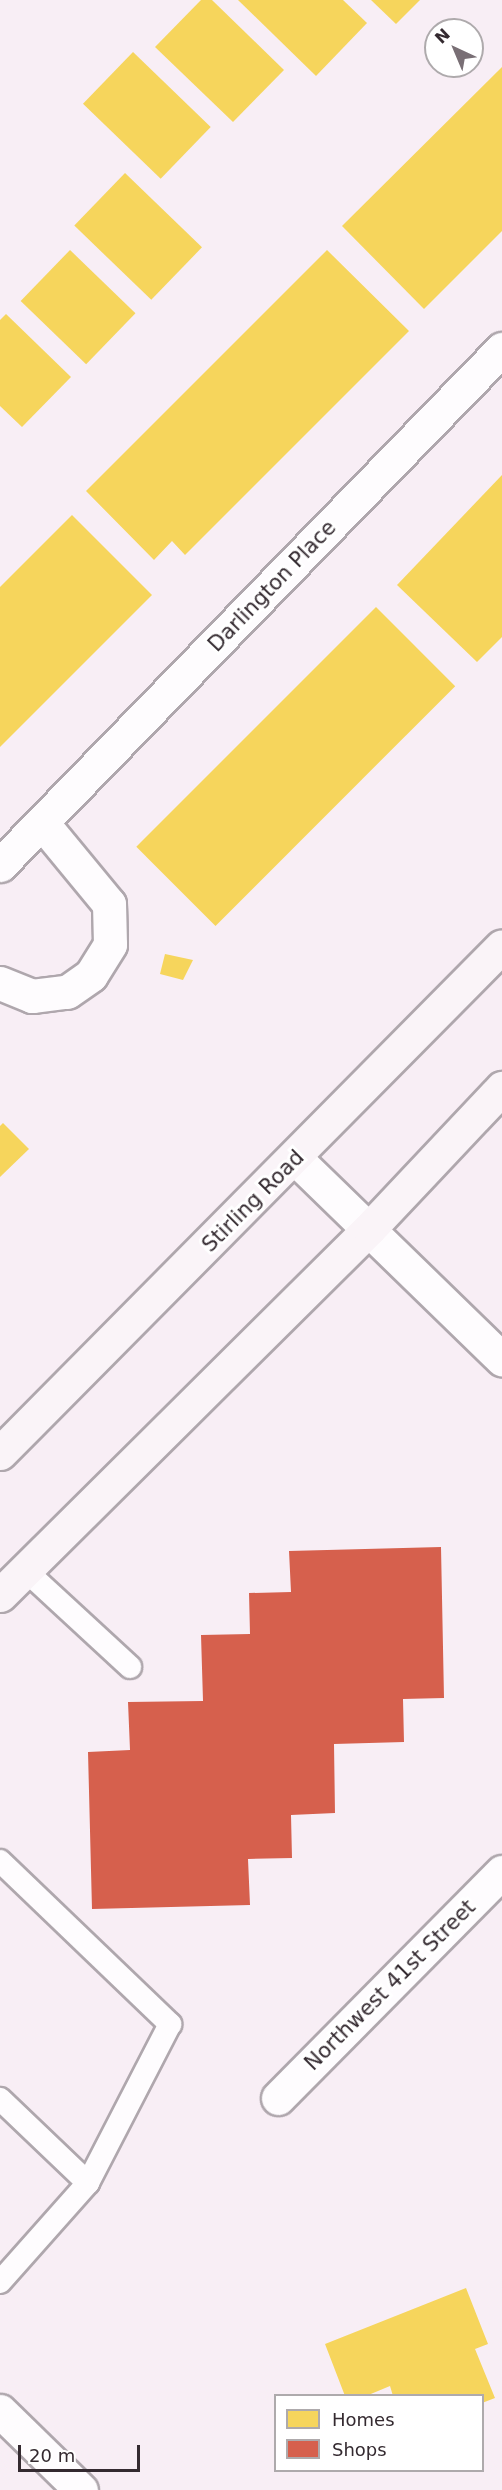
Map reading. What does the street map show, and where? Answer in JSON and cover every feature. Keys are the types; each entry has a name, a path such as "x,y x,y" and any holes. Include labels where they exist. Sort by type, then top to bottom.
{"main road":[{"name":"Stirling Road","path":"0,1453 295,1158 502,946"},
{"path":"0,1595 369,1229 502,1088"}],"street":[{"name":"Darlington Place","path":"0,865 43,824 502,349"},
{"path":"0,983 32,996 67,992 91,975 110,944 109,904 43,824"},
{"path":"295,1158 502,1359"},
{"name":"Northwest 41st Street","path":"278,2098 502,1872"},
{"path":"0,2411 81,2490"}],"lane":[{"path":"25,1570 130,1668"},
{"path":"0,1861 170,2025 88,2183 0,2282"},
{"path":"0,2099 88,2183"}],"building: Homes":[{"path":"201,0 212,0 284,70 233,122 155,47"},
{"path":"238,0 343,0 367,23 316,76"},
{"path":"371,0 420,0 396,24"},
{"path":"133,52 211,127 161,179 83,104"},
{"path":"502,67 502,231 424,309 342,226"},
{"path":"125,173 202,247 151,300 74,226"},
{"path":"70,250 135,313 86,364 21,301"},
{"path":"327,250 409,331 185,555 172,541 154,560 86,491"},
{"path":"6,314 71,377 22,427 0,406 0,320"},
{"path":"502,475 502,637 477,662 397,585"},
{"path":"72,515 152,595 0,747 0,587"},
{"path":"376,607 455,686 215,926 136,847"},
{"path":"165,954 193,960 183,980 160,974"},
{"path":"3,1123 29,1149 0,1177 0,1126"},
{"path":"466,2288 488,2344 475,2349 495,2398 484,2402 484,2394 392,2394 390,2386 371,2394 344,2394 325,2344"}],"building: Shops":[{"path":"441,1547 444,1698 403,1699 404,1742 334,1744 335,1813 291,1815 292,1858 248,1859 250,1905 92,1909 88,1752 130,1750 128,1702 203,1701 201,1635 250,1634 249,1593 291,1592 289,1551"}]}
